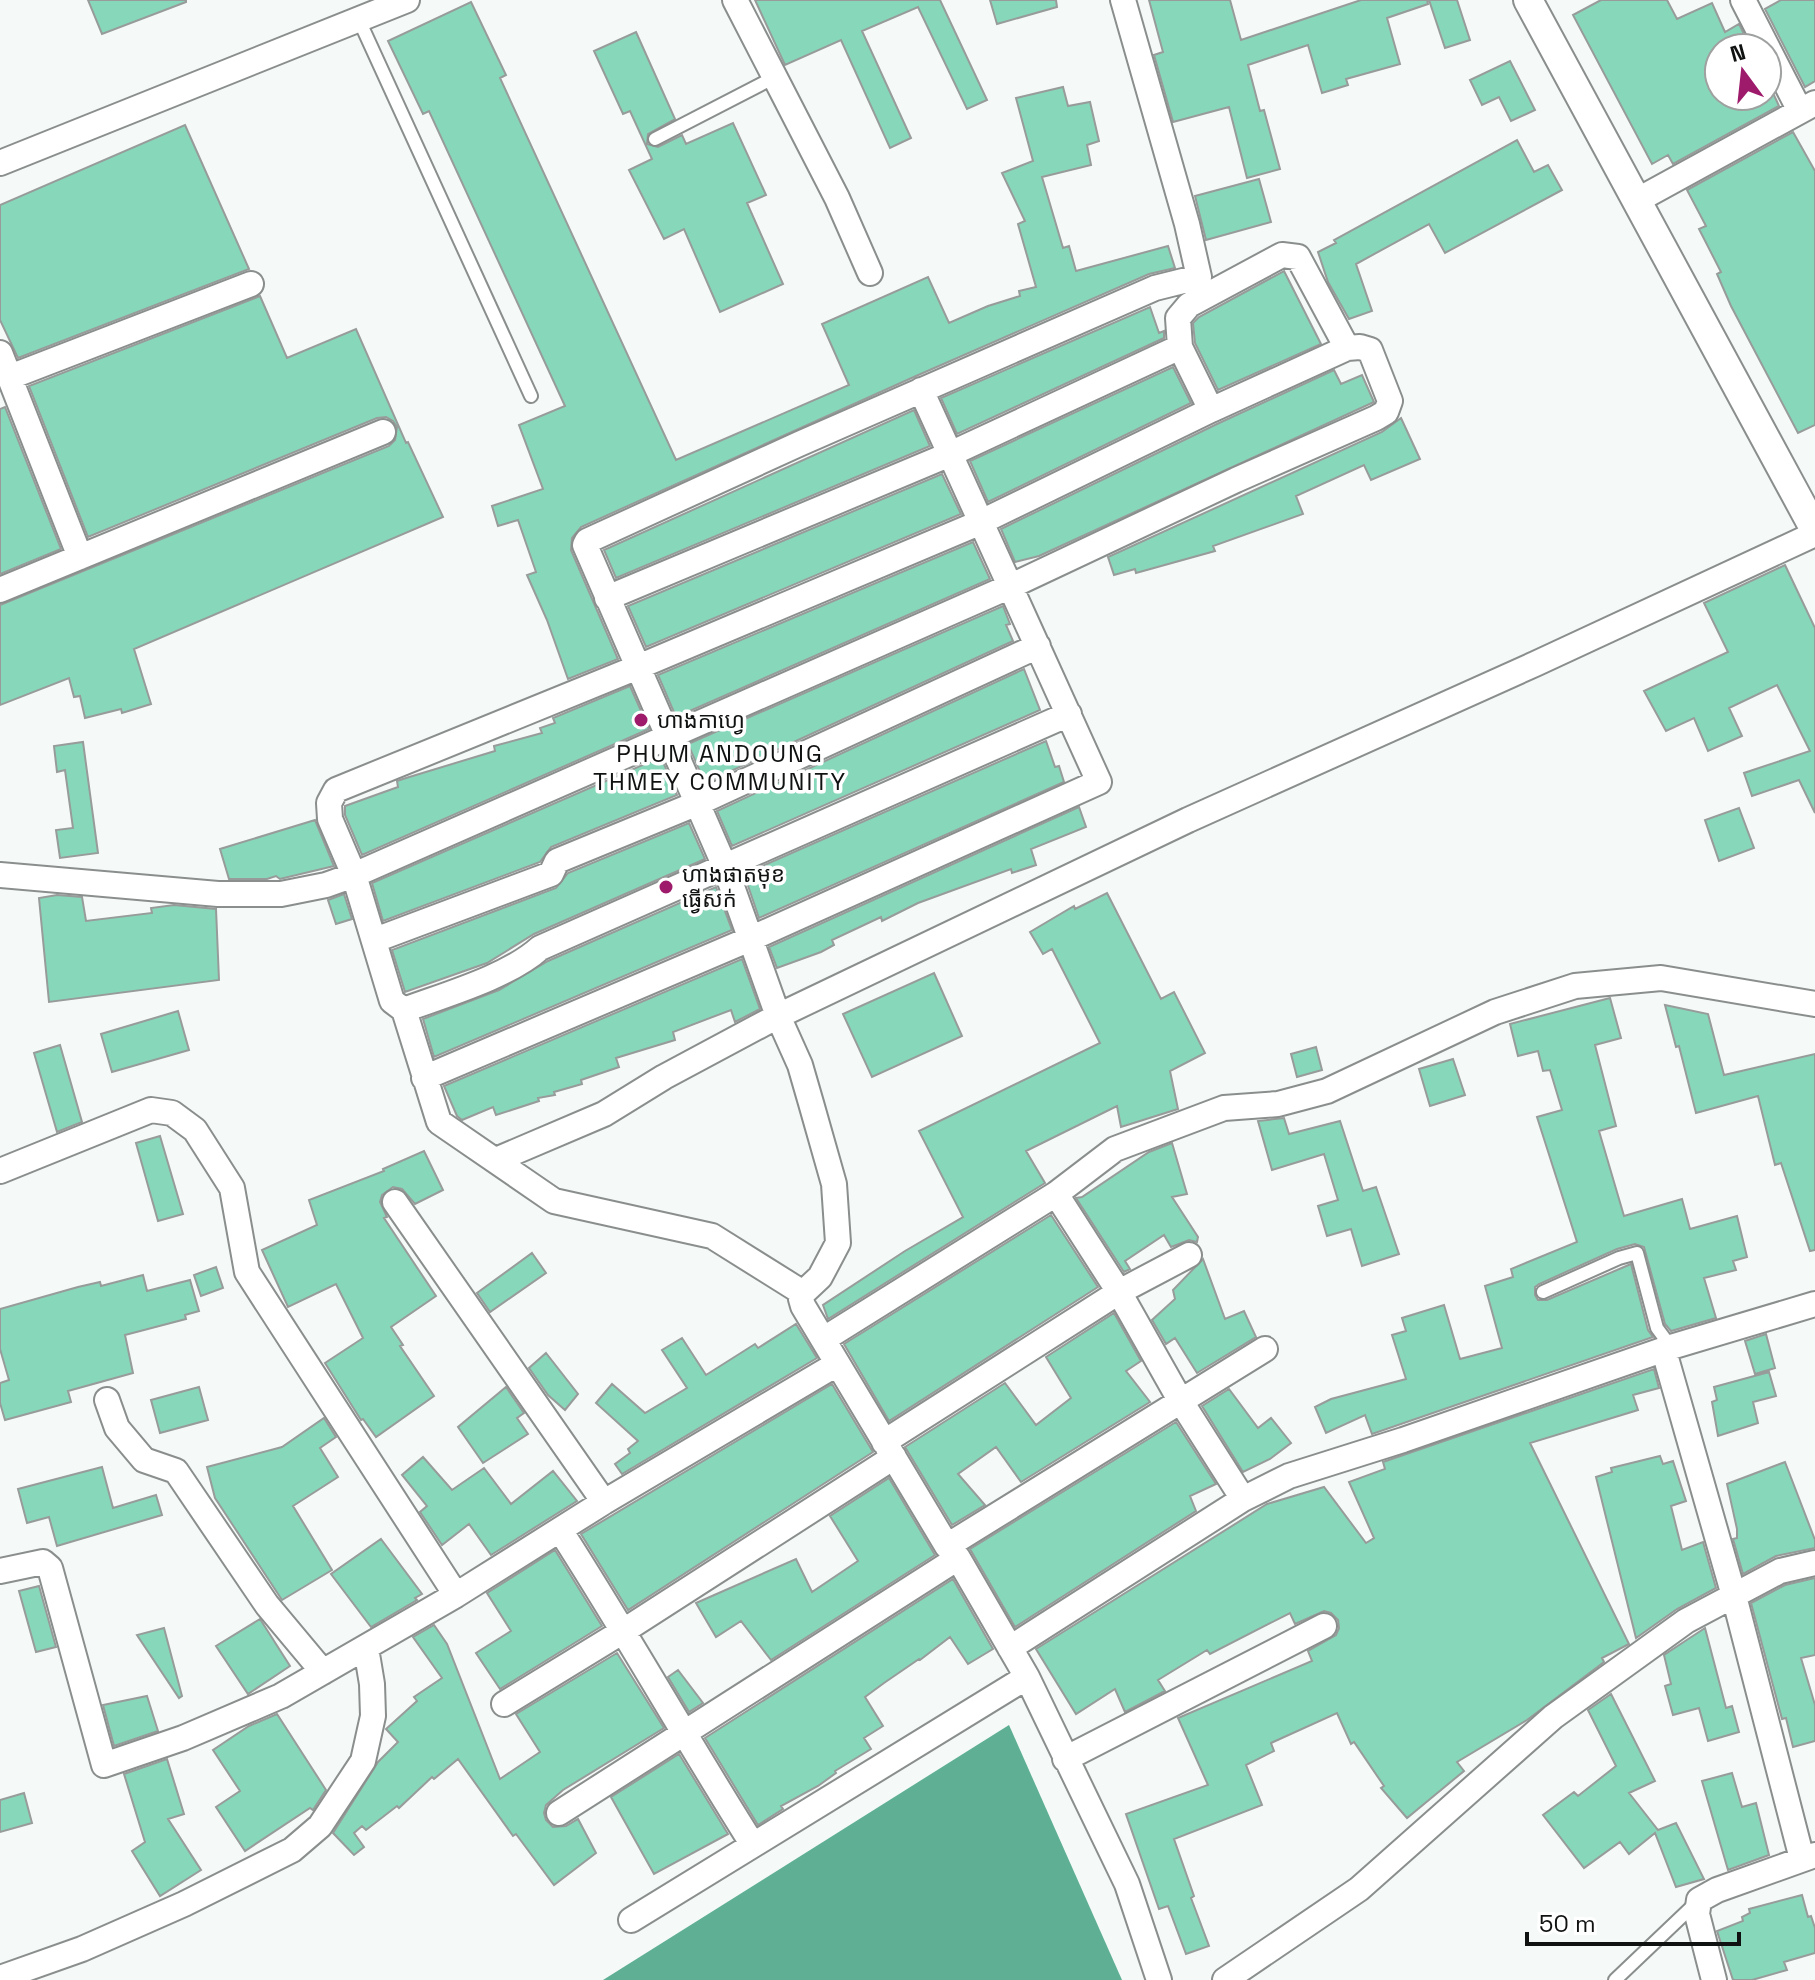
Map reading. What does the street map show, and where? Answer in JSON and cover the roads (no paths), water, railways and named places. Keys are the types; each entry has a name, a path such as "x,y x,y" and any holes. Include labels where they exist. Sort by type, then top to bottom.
{"street":[{"path":"0,163 407,0"},
{"path":"735,0 837,198 870,273"},
{"path":"1123,0 1202,286 1178,318 1180,347 1211,410"},
{"path":"496,1160 604,1114 664,1077 778,1016 1188,820 1535,664 1815,532 1528,0"},
{"path":"1636,201 1808,107 1743,0"},
{"path":"1159,1980 1127,1884 1027,1677 803,1306 803,1293 820,1277 838,1243 834,1184 800,1065 778,1016 725,867 585,545 587,541 921,390 1155,288 1202,286 1282,255 1298,257 1347,348"},
{"path":"10,377 251,284"},
{"path":"607,598 948,455 1180,347"},
{"path":"0,875 218,894 281,894 326,885 354,875 1011,586 1386,412 1390,401 1370,350 1347,348 1211,410 979,523 336,790 329,803 330,819 354,875 392,1001 404,1010 439,1122 554,1201 712,1236 803,1293"},
{"path":"0,353 80,557"},
{"path":"424,1078 750,939 1099,782 921,390"},
{"path":"0,590 383,432"},
{"path":"375,940 551,874 557,861 698,803 1038,646"},
{"path":"404,1010 476,984 530,957 540,948 1069,714"},
{"path":"824,1339 1056,1194 1115,1149 1224,1108 1278,1104 1327,1091 1495,1012 1575,986 1661,978 1815,1004"},
{"path":"0,1171 151,1110 172,1113 195,1130 232,1188 247,1272 456,1595"},
{"path":"1056,1194 1119,1292 1180,1400 1243,1499"},
{"path":"395,1202 604,1502"},
{"path":"504,1704 625,1630 1119,1292 1189,1255"},
{"path":"1010,1648 1243,1499 1289,1476 1668,1349 1815,1304"},
{"path":"559,1813 684,1735 1180,1400 1265,1349"},
{"path":"1668,1349 1734,1596 1809,1857 1717,1890 1699,1900 1697,1914 1714,1980"},
{"path":"0,1571 43,1562 50,1568 104,1765 183,1738 281,1696 456,1595 604,1502 837,1364"},
{"path":"107,1400 117,1428 144,1460 176,1471 267,1605 323,1672"},
{"path":"560,1530 625,1630 684,1735 753,1845"},
{"path":"1225,1980 1359,1889 1553,1717 1686,1621 1780,1571 1815,1563"},
{"path":"1065,1759 1324,1626"},
{"path":"0,1978 82,1949 184,1904 292,1850 320,1826 363,1761 373,1716 366,1648"},
{"path":"631,1920 1027,1677"}],"lane":[{"path":"359,20 531,396"},
{"path":"655,139 775,77"},
{"path":"1543,1292 1637,1253 1657,1328 1668,1349"},
{"path":"1615,1980 1699,1900"}],"place":[{"name":"ហាងកាហ្វេ","path":"641,720"},
{"name":"ហាងផាតមុខ ធ្វើសក់","path":"666,887"}],"district":[{"name":"PHUM ANDOUNG THMEY COMMUNITY","path":"720,768"}]}
